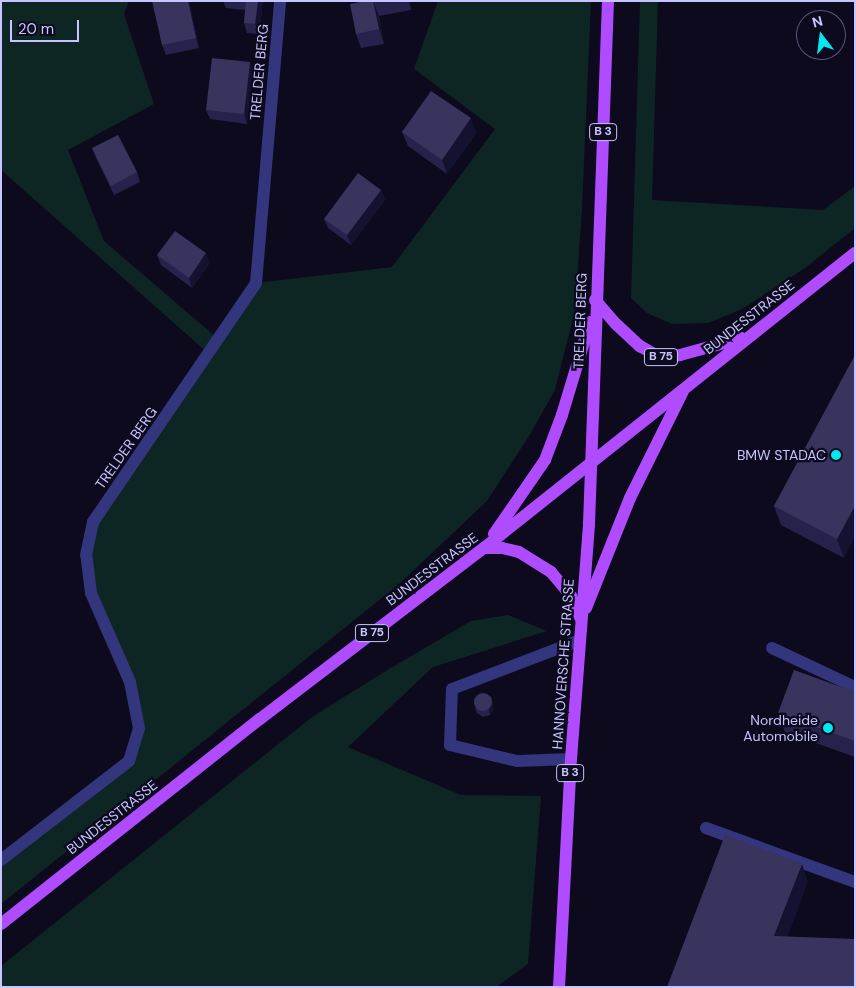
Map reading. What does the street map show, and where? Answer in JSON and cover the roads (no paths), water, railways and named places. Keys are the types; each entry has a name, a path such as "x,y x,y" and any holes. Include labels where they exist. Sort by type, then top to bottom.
{"main road":[{"name":"TRELDER BERG","path":"590,462 608,1"},
{"name":"BUNDESSTRASSE","path":"1,924 260,719 484,548 855,253"},
{"name":"B 75","path":"595,300 616,324 640,346 658,357 680,355 747,337"},
{"name":"B 3","path":"484,548 518,502 545,460 578,365 595,300"},
{"name":"B 3","path":"581,620 630,498 685,387"},
{"name":"HANNOVERSCHE STRASSE","path":"559,987 590,462"},
{"path":"484,548 502,548 519,552 551,572 571,596 581,620"}],"street":[{"name":"TRELDER BERG","path":"1,860 129,761 139,728 130,682 91,593 86,555 93,522 256,284 280,1"},
{"path":"571,759 517,761 450,745 452,689 580,640"},
{"path":"772,648 855,687"},
{"path":"706,828 855,882"}],"place":[{"name":"BMW STADAC","path":"836,455"},
{"name":"Nordheide Automobile","path":"828,728"}]}
